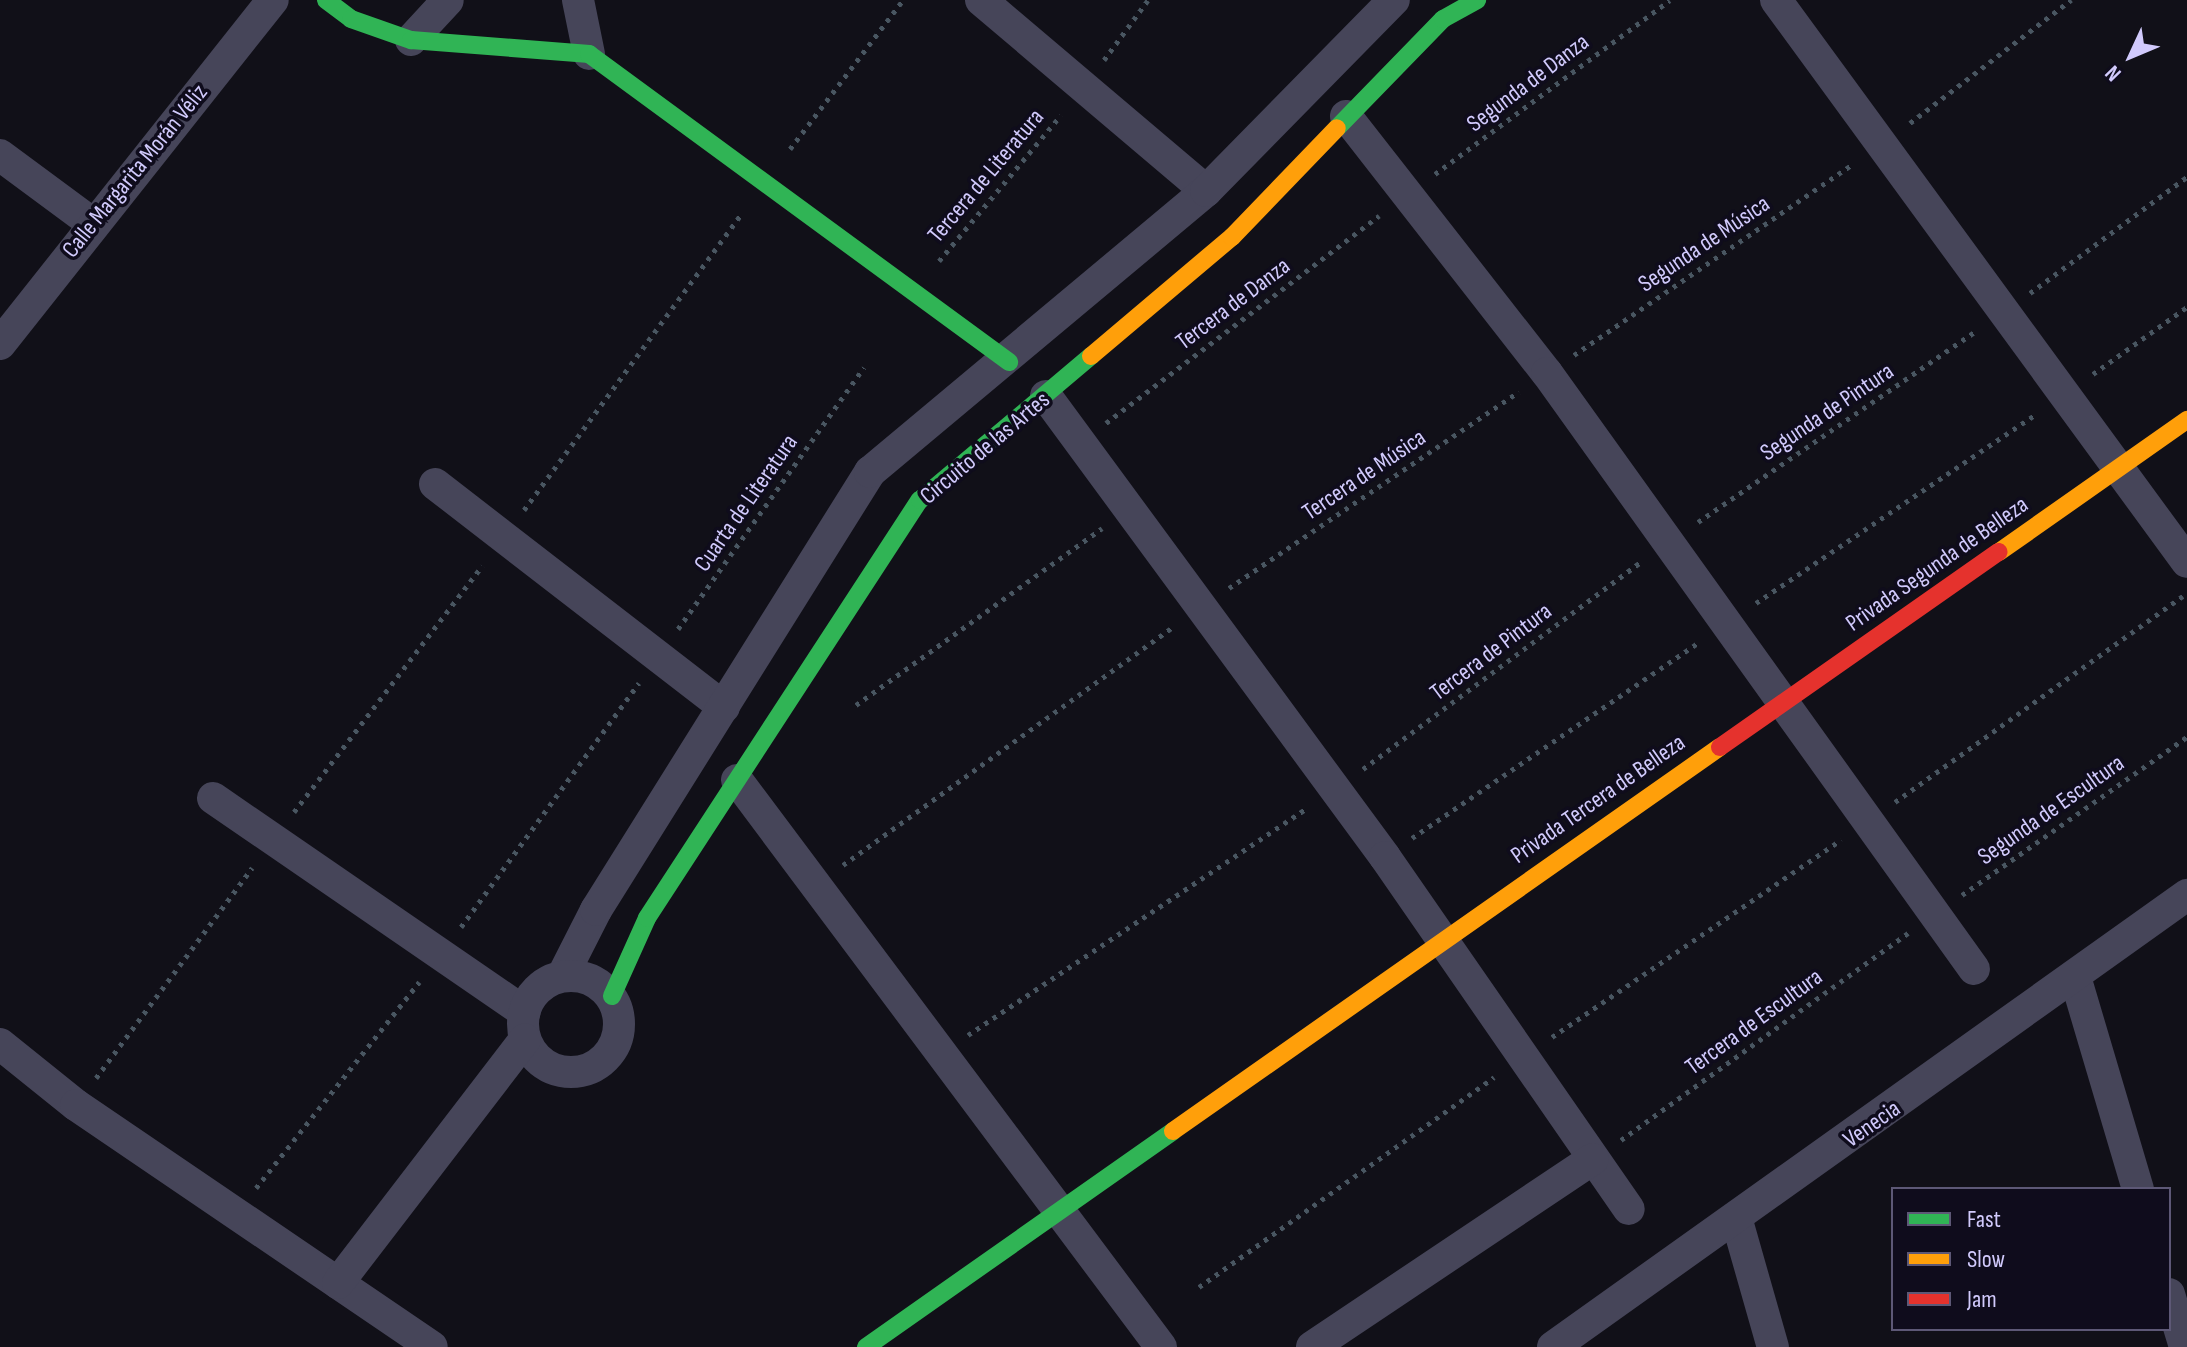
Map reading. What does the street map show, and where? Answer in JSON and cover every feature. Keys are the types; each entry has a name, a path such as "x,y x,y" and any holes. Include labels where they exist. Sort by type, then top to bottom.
{"street":[{"name":"Calle Margarita Morán Véliz","path":"0,344 92,223 273,0"},
{"path":"326,0 351,19 411,40 589,54 915,289 1009,362"},
{"path":"411,40 448,0"},
{"path":"578,0 589,54"},
{"path":"981,0 1206,191"},
{"path":"338,1283 524,1026 538,988 563,975 596,910 870,472 1009,362 1206,191 1394,0"},
{"name":"Circuito de las Artes","path":"612,996 647,918 920,500 1232,237 1443,19 1477,0"},
{"path":"1776,0 2187,562"},
{"path":"1346,116 1547,373 1871,820 1974,969"},
{"path":"0,155 92,223"},
{"path":"1046,396 1385,857 1629,1209"},
{"name":"Privada Segunda de Belleza","path":"1783,700 2187,420"},
{"path":"435,484 657,659 724,707"},
{"name":"Privada Tercera de Belleza","path":"866,1347 1783,700"},
{"path":"737,780 820,882 1057,1213 1161,1347"},
{"path":"213,798 441,954 524,1026 541,1062 566,1073 594,1068 617,1036 612,996 590,979 563,975"},
{"name":"Venecia","path":"1553,1347 1737,1221 2076,980 2187,895"},
{"path":"2076,980 2137,1187"},
{"path":"0,1044 76,1105 432,1347"},
{"path":"1312,1347 1593,1159"},
{"path":"1737,1221 1773,1347"},
{"path":"2171,1301 2185,1347"}],"path":[{"path":"76,1105 903,0"},
{"name":"Tercera de Literatura","path":"915,289 1085,87 1148,0"},
{"name":"Segunda de Danza","path":"1408,195 1670,0"},
{"name":"Segunda de Música","path":"1547,373 1881,145 2071,0"},
{"name":"Segunda de Pintura","path":"1668,542 2005,311 2187,177"},
{"name":"Tercera de Danza","path":"1080,442 1408,195"},
{"path":"1385,857 2065,395 2187,307"},
{"name":"Cuarta de Literatura","path":"236,1214 441,954 657,659 864,367"},
{"name":"Tercera de Música","path":"820,882 1200,607 1547,373"},
{"path":"856,705 1129,509"},
{"name":"Tercera de Pintura","path":"942,1053 1335,790 1668,542"},
{"path":"1199,1287 1523,1057 1871,820 2187,593"},
{"name":"Segunda de Escultura","path":"1936,913 2187,737"},
{"name":"Tercera de Escultura","path":"1593,1159 1936,913"}],"traffic: fast":[{"path":"326,0 351,19 411,40 589,54 1009,362"},
{"path":"1337,128 1443,19 1477,0"},
{"path":"612,996 647,918 920,500 1091,356"},
{"path":"866,1347 1173,1131"}],"traffic: slow":[{"path":"1091,356 1232,237 1337,128"},
{"path":"1999,552 2187,420"},
{"path":"1173,1131 1720,747"}],"traffic: jam":[{"path":"1720,747 1999,552"}]}
